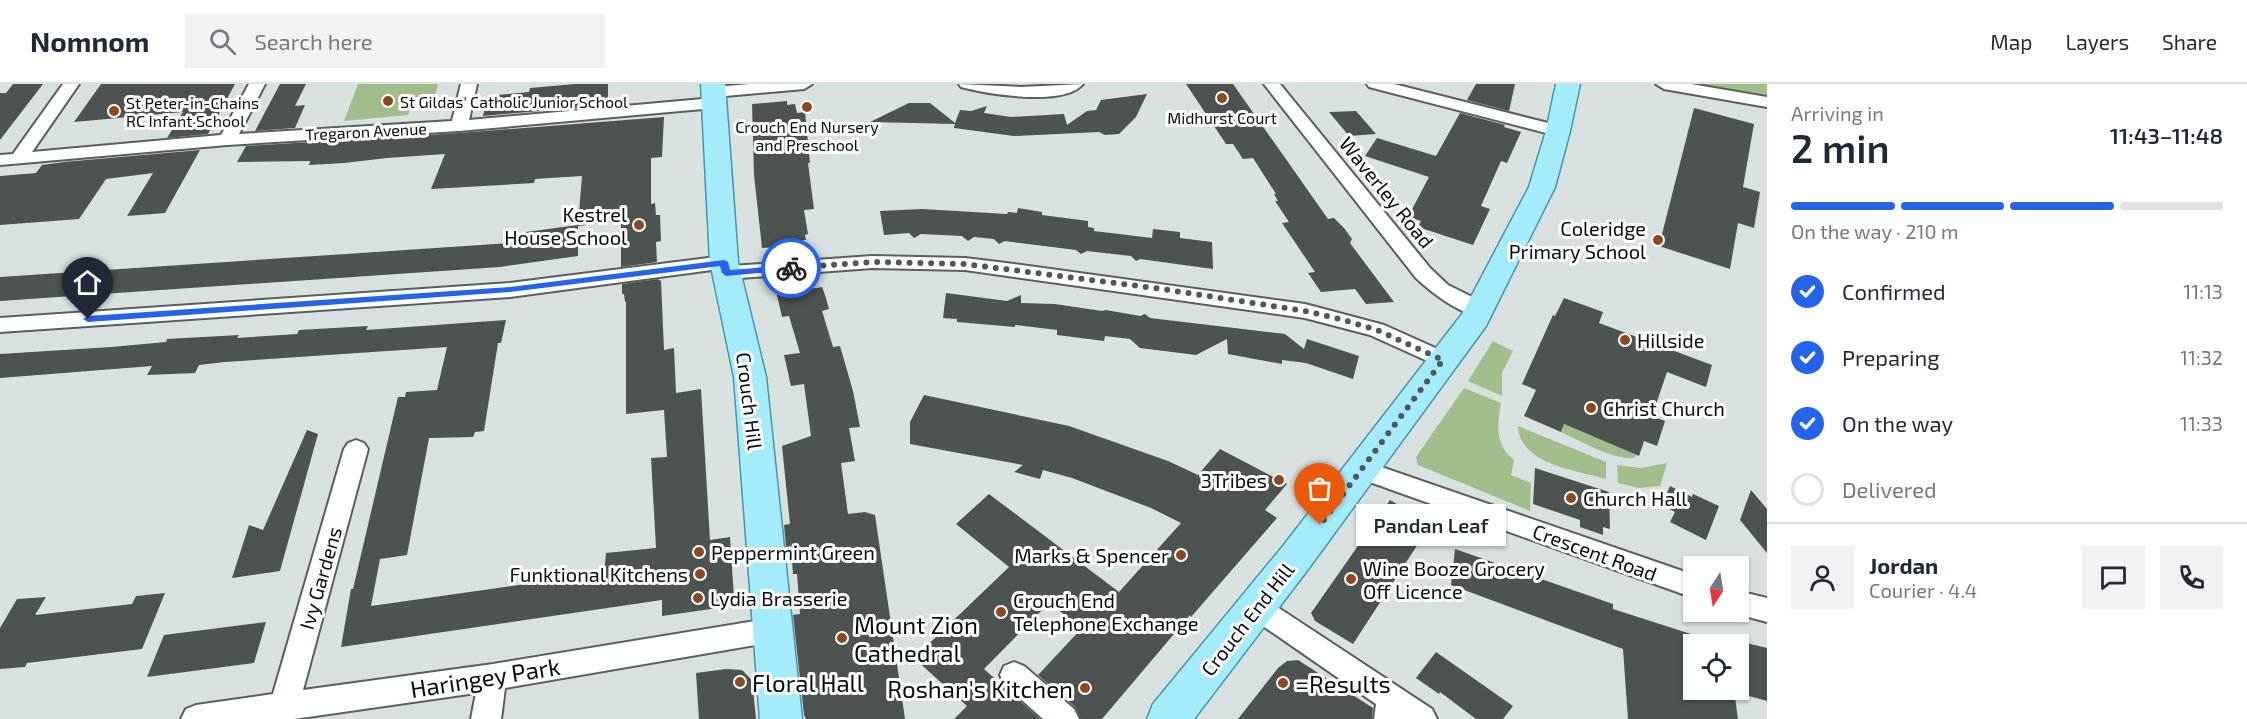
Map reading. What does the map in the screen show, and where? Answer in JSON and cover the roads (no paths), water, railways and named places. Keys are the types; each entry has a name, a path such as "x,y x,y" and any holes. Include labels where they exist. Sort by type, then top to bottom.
{"main road":[{"name":"Crouch End Hill","path":"1168,719 1256,607 1481,310 1542,187 1558,131 1568,84"},
{"name":"Crouch Hill","path":"714,93 725,268 750,377 780,719"}],"street":[{"path":"9,160 71,84"},
{"path":"227,140 257,84"},
{"path":"459,126 469,84"},
{"name":"Tregaron Avenue","path":"9,160 227,140 459,126 714,93 804,84"},
{"path":"967,84 1009,92 1036,88 1062,89 1075,84"},
{"name":"Waverley Road","path":"1272,84 1423,273 1441,290 1481,310"},
{"path":"1375,84 1558,131"},
{"path":"1664,84 1767,102"},
{"path":"0,325 510,290 725,268 883,262 965,264 1305,311 1377,330 1443,360"},
{"name":"Ivy Gardens","path":"284,707 356,449"},
{"name":"Crescent Road","path":"1361,469 1683,583"},
{"path":"1749,606 1767,610"},
{"path":"1256,607 1390,707 1422,719"},
{"name":"Haringey Park","path":"196,719 493,677 773,630"},
{"path":"1014,675 1064,719"},
{"path":"486,719 493,677"}],"place":[{"name":"Midhurst Court","path":"1222,98"},
{"name":"St Gildas' Catholic Junior School","path":"388,101"},
{"name":"Crouch End Nursery and Preschool","path":"807,107"},
{"name":"St Peter-in-Chains RC Infant School","path":"114,111"},
{"name":"Kestrel House School","path":"639,225"},
{"name":"Coleridge Primary School","path":"1658,240"},
{"name":"Hillside","path":"1625,340"},
{"name":"Christ Church","path":"1591,408"},
{"name":"3Tribes","path":"1279,480"},
{"name":"Church Hall","path":"1571,498"},
{"name":"Pandan Leaf","path":"1320,525"},
{"name":"Peppermint Green","path":"699,552"},
{"name":"Marks & Spencer","path":"1181,555"},
{"name":"Funktional Kitchens","path":"700,574"},
{"name":"Wine Booze Grocery Off Licence","path":"1351,579"},
{"name":"Lydia Brasserie","path":"698,598"},
{"name":"Crouch End Telephone Exchange","path":"1001,612"},
{"name":"Mount Zion Cathedral","path":"842,638"},
{"name":"Floral Hall","path":"740,682"},
{"name":"=Results","path":"1283,683"},
{"name":"Roshan's Kitchen","path":"1085,688"}]}
